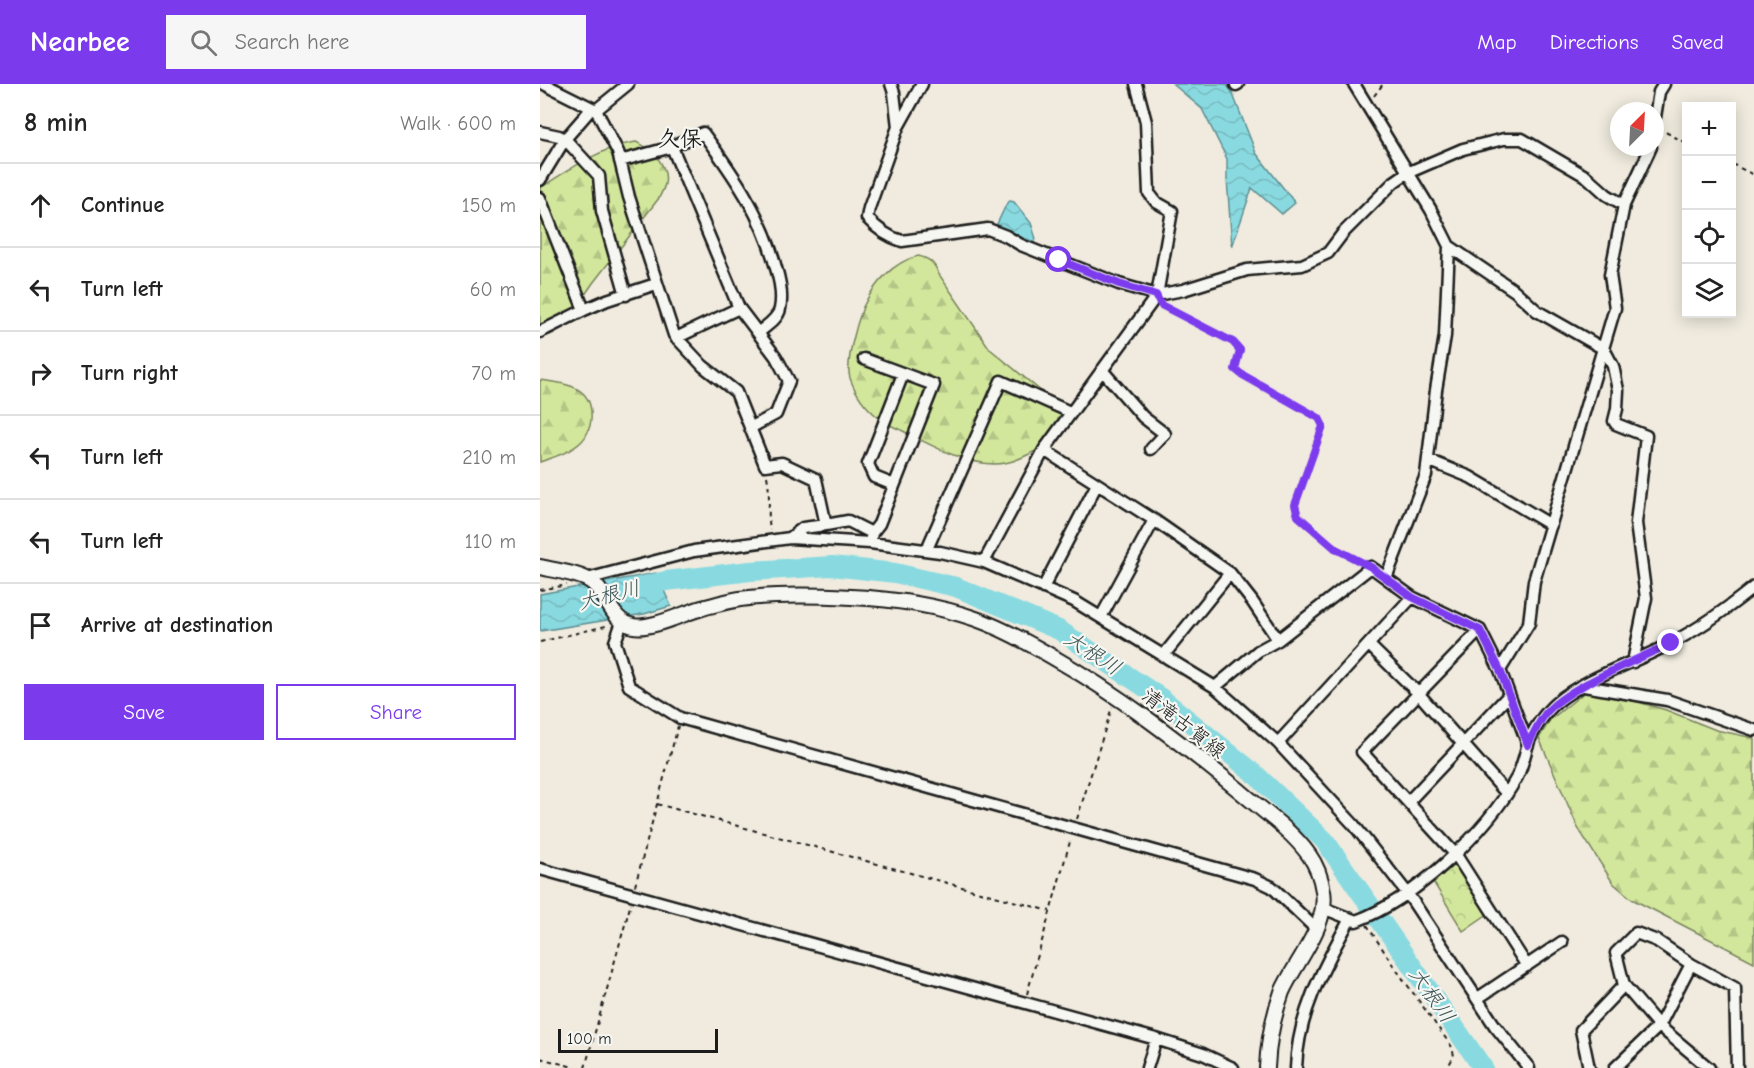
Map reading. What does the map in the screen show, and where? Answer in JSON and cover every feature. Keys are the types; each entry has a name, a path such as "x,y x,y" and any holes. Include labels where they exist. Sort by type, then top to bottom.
{"main road":[{"path":"540,567 590,581 620,620"},
{"name":"清滝古賀線","path":"620,620 636,627 647,626 701,608 740,599 779,596 852,597 922,604 978,620 1006,632 1076,670 1116,695 1280,824 1300,844 1317,868 1324,895 1323,908 1316,929 1283,991 1274,1017 1268,1047 1267,1068"}],"street":[{"path":"544,84 594,109 618,152 656,284 676,338 703,366 736,392 765,465 782,463 816,479 826,525"},
{"path":"540,180 566,139 594,109 628,84"},
{"path":"891,84 898,128"},
{"path":"922,84 898,128 869,208 867,218 875,227 890,237 902,241 988,229 1109,281 1156,295 1183,290 1247,270 1302,264 1328,253 1343,233 1394,182 1407,173 1462,149 1504,139 1522,139 1587,177 1607,195 1624,205"},
{"path":"984,562 1044,450 1156,295 1172,211 1156,202 1149,194 1146,122 1136,84"},
{"path":"1354,84 1431,210 1449,246 1445,336 1426,476 1386,578"},
{"path":"1657,102 1659,92 1664,84"},
{"path":"540,132 566,139 599,176 602,211 626,295"},
{"path":"620,161 672,147 703,134 740,186 770,244 781,286 780,310 774,319 758,333"},
{"path":"672,147 739,308 776,357 789,381 776,414 750,428"},
{"path":"1500,670 1528,623 1534,581 1615,308 1610,275 1624,205 1647,156"},
{"path":"540,198 584,310"},
{"path":"1449,246 1515,291 1537,311 1604,349 1612,366 1618,390 1614,421 1616,424 1646,436 1636,523 1646,598 1633,662"},
{"path":"540,332 607,300 656,284"},
{"path":"676,338 739,308"},
{"path":"864,359 934,385 879,524 871,538"},
{"path":"1102,370 1143,417 1165,434 1151,449"},
{"path":"894,485 874,477 868,464 903,374"},
{"path":"927,549 1001,381 1070,412"},
{"path":"1044,450 1154,520 1230,573 1278,640"},
{"path":"1428,460 1470,477 1551,525"},
{"path":"1043,588 1097,484"},
{"path":"1101,617 1154,520"},
{"path":"790,538 803,528 848,521 871,538"},
{"path":"590,581 694,551 790,538 871,538 984,562 1074,601 1215,687 1278,743 1354,825 1406,895 1495,1026 1529,1068"},
{"path":"1215,687 1258,651 1278,640 1371,567 1412,597 1480,630 1500,670 1528,745"},
{"path":"1163,656 1230,573"},
{"path":"1296,1068 1299,1038 1306,1009 1317,981 1358,919 1406,895 1456,855 1508,794 1522,768 1528,745 1545,714 1558,702 1584,686 1671,643 1722,613 1754,587"},
{"path":"1278,743 1412,597"},
{"path":"620,620 615,642 629,686 680,718 1255,879 1272,887 1316,929"},
{"path":"1480,630 1362,752 1456,855 1527,966"},
{"path":"1370,645 1418,693 1508,794"},
{"path":"1584,686 1667,700 1754,730"},
{"path":"1408,802 1509,695"},
{"path":"540,869 1156,1039 1203,1054 1233,1068"},
{"path":"1323,908 1358,919"},
{"path":"1709,1068 1696,1064 1624,985 1616,953 1636,933 1657,941 1691,964 1735,988 1737,1068"},
{"path":"1478,998 1562,942"},
{"path":"1615,1068 1659,1026 1691,964"},
{"path":"1589,1068 1581,1030 1624,985"},
{"path":"1147,1068 1156,1039"}],"path":[{"path":"1367,105 1383,84"},
{"path":"1664,132 1682,141"},
{"path":"1736,167 1754,176"},
{"path":"1156,295 1161,305 1233,342 1240,350 1235,369 1241,374 1319,418 1323,426 1295,505 1298,516 1336,549 1371,567"},
{"path":"765,465 771,500 768,515 772,541"},
{"path":"540,642 620,620"},
{"path":"1024,1003 1074,828 1116,695"},
{"path":"585,1068 680,718"},
{"path":"657,804 1050,911"},
{"path":"1358,919 1452,1047 1454,1056 1448,1068"},
{"path":"540,1058 577,1068"}],"green space":[{"path":"636,142 653,153 662,164 666,177 662,193 593,283 562,328 544,337 540,335 540,188 598,154"},
{"path":"918,256 935,266 990,349 1060,407 1063,417 1058,430 1052,439 1041,448 1005,463 992,464 966,459 939,449 884,422 869,410 858,395 850,378 849,362 863,307 885,275 900,263"},
{"path":"540,380 569,385 583,393 591,409 591,420 587,434 578,445 540,462"},
{"path":"1586,691 1624,698 1666,710 1716,730 1754,738 1754,962 1632,899 1613,883 1578,828 1539,738 1550,720"},
{"path":"1454,862 1489,913 1463,931 1432,880"}],"water":[{"path":"1173,84 1226,84 1232,92 1256,153 1295,203 1282,214 1252,188 1232,247 1227,159 1202,109"},
{"path":"1010,201 1014,202 1031,223 1036,239 1034,243 1009,234 997,224"},
{"path":"656,573 671,606 644,614 540,631 540,594"}],"waterway":[{"name":"大根川","path":"635,588 666,581 750,571 832,566 895,573 956,587 1059,630 1161,698 1255,774 1325,841 1483,1068"}],"district":[{"name":"久保","path":"680,138"}],"route":[{"path":"1059,260 1119,284 1156,295 1161,305 1233,342 1240,350 1235,369 1241,374 1319,418 1323,426 1295,505 1298,516 1336,549 1371,567 1412,597 1480,630 1500,670 1528,745 1545,714 1567,695 1671,643"}]}
